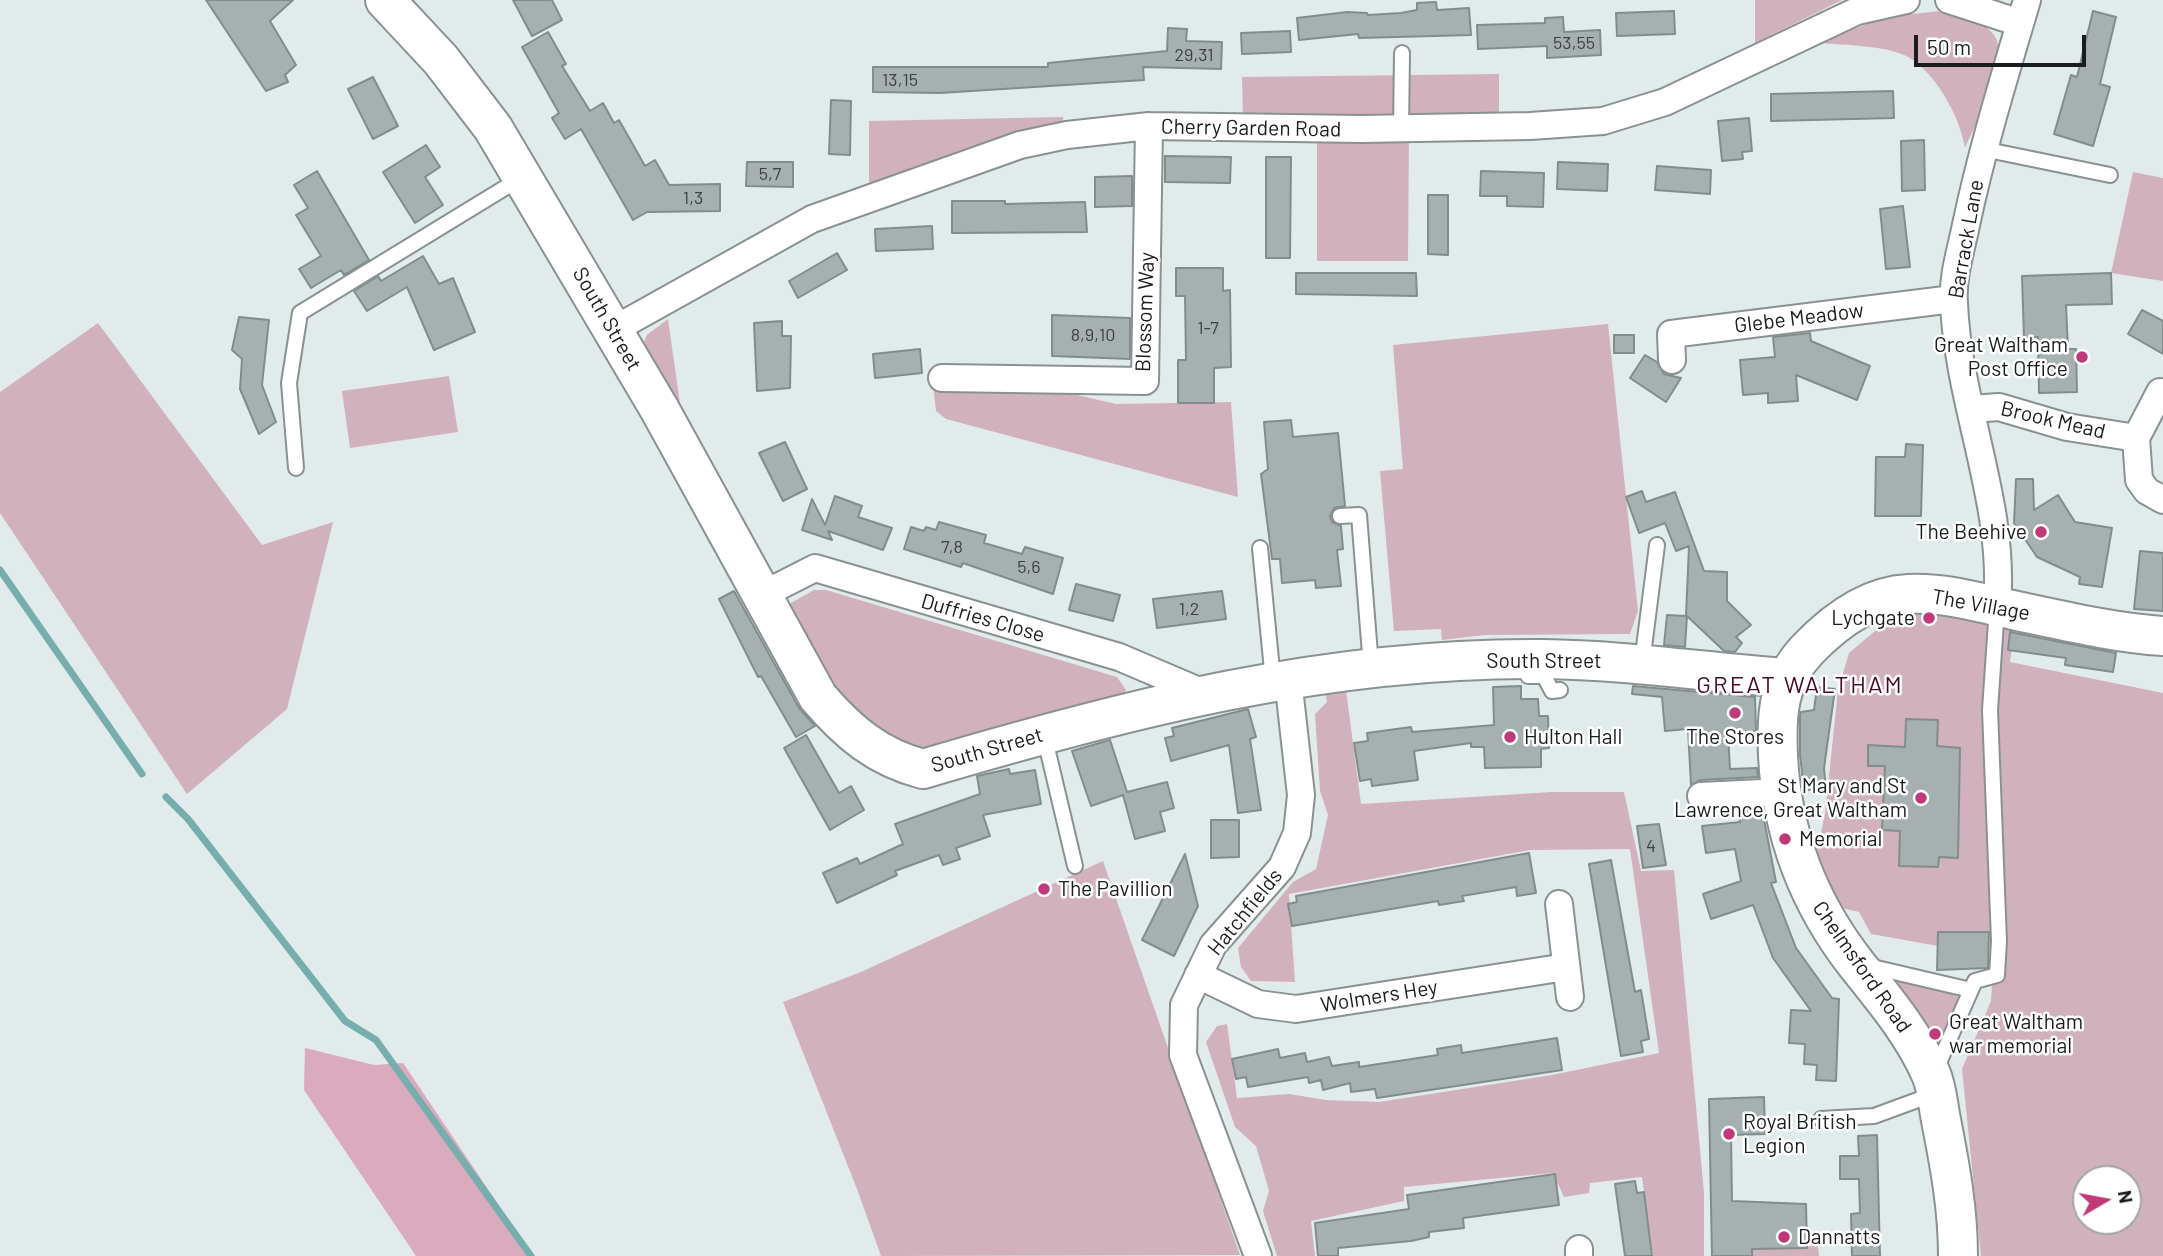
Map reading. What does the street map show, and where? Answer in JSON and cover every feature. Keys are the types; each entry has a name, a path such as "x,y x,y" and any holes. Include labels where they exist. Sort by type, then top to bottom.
{"street":[{"name":"South Street","path":"385,0 448,69 493,128 613,330 818,697 846,730 897,762 923,769 1044,734 1206,694 1371,667 1467,669 1541,675 1642,664 1786,678"},
{"name":"Cherry Garden Road","path":"613,330 812,219 1020,145 1068,135 1149,126 1401,129 1603,121 1665,102 1857,11 1906,0"},
{"path":"1949,0 2024,11"},
{"name":"Barrack Lane","path":"1997,606 2000,573 1992,508 1971,409 1972,374 1953,299 1983,149 2024,11"},
{"name":"Blossom Way","path":"942,377 1145,381 1149,126"},
{"name":"Glebe Meadow","path":"1672,360 1671,334 1953,299"},
{"name":"Brook Mead","path":"2160,392 2136,438 2140,480 2147,491 2163,500"},
{"name":"Brook Mead","path":"1971,409 1999,407 2067,426 2136,438"},
{"name":"Duffries Close","path":"762,595 815,568 1119,657 1206,694"},
{"name":"The Village","path":"1786,678 1796,661 1822,634 1857,609 1905,594 1929,594 2163,636"},
{"name":"Chelmsford Road","path":"1786,678 1777,708 1782,792 1787,821 1804,879 1828,925 1921,1053 1934,1086 1954,1188 1958,1256"},
{"name":"Hatchfields","path":"1258,1256 1183,1055 1184,1005 1213,945 1282,867 1297,833 1301,794 1280,680"},
{"path":"1701,796 1782,792"},
{"path":"1559,904 1570,997"},
{"name":"Wolmers Hey","path":"1198,975 1258,1004 1296,1009 1566,967"}],"lane":[{"path":"1401,129 1402,52"},
{"path":"1983,149 2110,175"},
{"path":"296,468 289,383 300,313 523,178"},
{"path":"1340,516 1359,515 1371,667"},
{"path":"1642,664 1657,544"},
{"path":"1260,548 1280,680"},
{"path":"1821,1119 1874,1116 1934,1086 1975,981 1997,975 1999,941 1990,710 1997,606"},
{"path":"1044,734 1075,866"},
{"path":"1856,964 1971,990"}],"shaded area":[{"path":"1755,0 1842,0 1755,43"},
{"path":"1940,11 1983,25 1994,35 1998,46 1996,75 1965,148 1953,112 1940,88 1913,60 1893,51 1818,43 1885,17"},
{"path":"1499,74 1499,116 1243,119 1242,77"},
{"path":"1063,117 1063,126 869,185 869,121"},
{"path":"1409,133 1408,261 1317,261 1317,138"},
{"path":"2133,172 2163,178 2163,281 2111,273"},
{"path":"668,319 686,446 641,349 647,335"},
{"path":"98,323 262,545 333,522 287,709 187,794 0,513 0,392"},
{"path":"1608,324 1638,611 1630,634 1484,635 1442,640 1441,629 1394,631 1380,471 1403,469 1393,345"},
{"path":"449,376 458,432 350,448 342,391"},
{"path":"933,384 1064,392 1116,404 1231,402 1238,497 946,419 936,411"},
{"path":"814,590 826,590 1117,677 1126,690 1118,709 935,760 856,730 785,618 791,603"},
{"path":"2017,611 2010,662 2163,693 2163,1256 1981,1256 1962,1069 1991,1001 1995,933 1938,932 1938,946 1871,934 1859,912 1833,906 1815,859 1825,814 1838,690 1849,653 1881,626 1913,613"},
{"path":"1344,675 1361,804 1552,792 1624,792 1641,871 1674,870 1704,1193 1704,1256 1653,1256 1642,1177 1590,1183 1589,1193 1564,1197 1553,1173 1404,1187 1404,1201 1311,1221 1315,1256 1277,1256 1263,1211 1269,1191 1256,1146 1235,1127 1206,1042 1217,1026 1227,1024 1237,1098 1289,1094 1326,1100 1379,1102 1552,1075 1659,1053 1630,849 1530,850 1289,894 1295,982 1251,981 1241,967 1238,948 1293,882 1316,869 1328,815 1320,791 1315,714 1327,702 1323,678"},
{"path":"1103,861 1240,1255 881,1256 783,1002 861,972"},
{"path":"1880,971 1960,997 1935,1057"},
{"path":"305,1048 374,1065 403,1063 533,1256 416,1256 304,1090"},
{"path":"1752,1227 1762,1248 1818,1246 1819,1256 1752,1256"}],"building":[{"path":"206,0 293,0 270,21 296,65 285,75 288,82 266,91"},
{"path":"513,0 552,0 562,20 532,36"},
{"path":"1436,2 1437,10 1469,8 1471,35 1359,38 1358,34 1299,40 1297,18 1347,12 1368,15 1401,13 1417,10 1417,3"},
{"path":"1674,11 1675,34 1617,36 1616,13"},
{"path":"2093,11 2116,17 2100,84 2110,87 2093,146 2054,134 2071,75 2077,77"},
{"path":"1563,17 1564,32 1600,30 1601,55 1547,58 1547,46 1478,49 1477,25 1545,23 1545,18"},
{"path":"1168,28 1187,29 1186,41 1222,42 1221,69 1143,67 1144,80 940,93 873,92 873,67 1048,67 1048,63 1167,51"},
{"path":"1290,31 1291,52 1242,54 1241,33"},
{"path":"548,32 566,64 562,66 590,111 603,103 614,123 619,120 645,166 655,160 669,185 720,184 720,211 647,212 633,220 581,129 565,139 552,118 559,113 522,47"},
{"path":"373,77 398,126 373,139 348,89"},
{"path":"1893,91 1894,118 1771,121 1771,94"},
{"path":"831,100 851,101 850,155 829,154"},
{"path":"1749,118 1752,151 1742,152 1743,159 1722,161 1718,121"},
{"path":"1924,140 1925,190 1902,191 1901,141"},
{"path":"426,145 440,167 425,177 443,205 415,223 383,172"},
{"path":"1165,156 1231,157 1230,183 1165,182"},
{"path":"1266,157 1291,157 1290,258 1266,258"},
{"path":"747,162 793,162 793,187 746,186"},
{"path":"1558,162 1608,164 1607,191 1557,189"},
{"path":"1657,166 1711,170 1710,194 1655,190"},
{"path":"317,171 369,260 344,275 341,270 311,288 299,269 321,256 296,215 308,208 294,185"},
{"path":"1481,171 1544,173 1543,207 1507,206 1507,196 1480,196"},
{"path":"1132,176 1132,206 1095,207 1095,177"},
{"path":"1428,195 1448,195 1448,255 1428,254"},
{"path":"952,201 1005,201 1005,204 1085,202 1087,232 952,233"},
{"path":"1903,206 1910,267 1886,269 1880,209"},
{"path":"932,226 933,249 876,251 875,229"},
{"path":"837,253 847,270 798,298 789,281"},
{"path":"423,256 439,284 453,278 475,332 434,350 407,287 367,311 354,291 378,276 381,281"},
{"path":"1176,268 1223,268 1223,291 1230,290 1231,367 1214,368 1214,403 1178,403 1178,360 1186,360 1185,296 1176,296"},
{"path":"1296,273 1416,273 1417,296 1296,294"},
{"path":"2111,273 2112,304 2066,305 2068,349 2076,349 2077,392 2039,393 2038,337 2024,338 2022,276"},
{"path":"2142,310 2163,321 2163,354 2128,334"},
{"path":"1052,315 1130,318 1130,359 1052,356"},
{"path":"239,317 269,320 262,385 276,422 259,434 240,389 242,359 232,350"},
{"path":"782,321 782,336 791,336 790,388 757,391 754,323"},
{"path":"1810,333 1811,341 1870,366 1857,400 1796,375 1798,401 1768,403 1768,393 1743,395 1740,360 1775,357 1773,337"},
{"path":"1614,335 1634,335 1634,353 1614,353"},
{"path":"920,349 922,373 875,378 873,354"},
{"path":"1645,355 1657,362 1664,374 1681,378 1666,402 1630,378"},
{"path":"1291,420 1293,437 1338,433 1345,506 1334,508 1330,516 1332,522 1341,526 1343,549 1337,550 1341,586 1316,588 1315,580 1282,583 1280,559 1272,559 1261,474 1268,469 1264,422"},
{"path":"785,442 807,489 783,501 759,453"},
{"path":"1906,444 1923,445 1921,516 1875,516 1876,457 1905,457"},
{"path":"2016,479 2033,479 2034,510 2058,495 2075,522 2112,528 2102,587 2079,584 2080,577 2037,557 2014,523"},
{"path":"1642,491 1646,502 1675,492 1704,571 1727,572 1727,601 1751,625 1736,637 1742,643 1735,652 1724,651 1687,616 1685,647 1664,645 1667,615 1686,616 1689,546 1676,551 1665,523 1639,533 1626,497"},
{"path":"835,496 862,506 858,517 892,528 883,550 828,531 832,540 802,530 812,499 825,525"},
{"path":"939,522 986,535 984,543 1022,554 1025,547 1063,558 1053,594 963,563 961,567 904,549 911,527 924,531 926,527 936,530"},
{"path":"2140,551 2163,553 2163,611 2134,609"},
{"path":"1076,584 1120,595 1113,621 1069,610"},
{"path":"734,591 799,708 815,726 796,737 761,676 758,677 719,599"},
{"path":"1222,591 1226,619 1157,628 1153,599"},
{"path":"2010,632 2116,653 2113,672 2065,665 2066,658 2008,650"},
{"path":"1521,686 1521,699 1538,699 1539,716 1548,716 1549,748 1541,749 1541,767 1485,768 1484,747 1471,747 1471,743 1414,751 1418,780 1372,786 1371,779 1360,781 1354,743 1368,741 1367,733 1411,727 1412,732 1494,725 1493,687"},
{"path":"1633,686 1755,697 1756,731 1728,734 1730,769 1757,768 1758,777 1700,780 1691,785 1688,729 1665,731 1662,697 1632,694"},
{"path":"1817,687 1835,689 1824,768 1826,789 1804,790 1800,755 1800,715 1801,712 1814,710"},
{"path":"1248,709 1256,737 1250,739 1261,810 1238,813 1229,745 1171,761 1165,738 1174,736 1172,728"},
{"name":"St Mary and St Lawrence, Great Waltham","path":"1906,719 1938,720 1937,746 1960,748 1958,858 1939,857 1938,867 1899,866 1900,831 1882,830 1885,766 1868,766 1868,745 1905,747"},
{"path":"806,735 839,793 851,786 864,810 830,830 784,748"},
{"path":"1110,740 1127,792 1167,782 1174,808 1160,812 1165,831 1135,839 1123,795 1091,806 1072,751"},
{"path":"1009,769 1010,774 1035,770 1041,804 983,815 990,836 956,848 960,859 943,865 939,855 895,871 897,875 837,903 823,873 857,858 860,864 903,844 895,824 980,794 977,776"},
{"path":"1762,809 1776,882 1771,883 1796,948 1832,998 1839,999 1836,1081 1816,1080 1817,1065 1804,1064 1805,1044 1789,1043 1791,1010 1811,1011 1773,958 1753,905 1711,919 1703,894 1741,881 1735,849 1706,853 1702,826 1740,822 1738,810"},
{"path":"1211,820 1239,820 1239,857 1211,858"},
{"path":"1659,824 1666,865 1643,868 1637,826"},
{"path":"1529,853 1536,893 1517,896 1516,887 1462,896 1464,901 1439,905 1438,901 1292,926 1288,904 1297,902 1296,896"},
{"path":"1185,854 1198,906 1174,956 1142,940"},
{"path":"1611,860 1635,992 1641,990 1649,1039 1641,1041 1643,1052 1621,1056 1589,864"},
{"path":"1938,932 1989,932 1988,968 1937,970"},
{"path":"1557,1038 1562,1070 1377,1098 1375,1089 1351,1092 1350,1083 1323,1090 1321,1080 1309,1083 1308,1077 1248,1087 1246,1077 1236,1079 1232,1059 1278,1049 1280,1058 1305,1053 1307,1062 1329,1057 1332,1066 1359,1062 1359,1067 1438,1055 1437,1049 1461,1045 1462,1053"},
{"path":"1764,1097 1765,1134 1731,1135 1732,1201 1806,1204 1807,1248 1752,1249 1752,1256 1712,1256 1709,1099"},
{"path":"1877,1135 1880,1256 1852,1256 1851,1214 1860,1213 1859,1179 1840,1179 1840,1156 1859,1156 1858,1136"},
{"path":"1555,1174 1559,1205 1463,1218 1464,1228 1429,1232 1429,1237 1411,1241 1338,1248 1338,1256 1318,1256 1315,1223 1409,1209 1407,1195"},
{"path":"1635,1181 1637,1193 1644,1192 1652,1256 1625,1256 1615,1184"}],"waterway":[{"path":"0,570 142,774"},
{"path":"166,797 188,819 345,1021 376,1040 531,1256"}],"place":[{"name":"Great Waltham Post Office","path":"2082,357"},
{"name":"The Beehive","path":"2041,532"},
{"name":"Lychgate","path":"1929,618"},
{"name":"The Stores","path":"1735,713"},
{"name":"Hulton Hall","path":"1510,737"},
{"name":"St Mary and St Lawrence, Great Waltham","path":"1921,798"},
{"name":"Memorial","path":"1785,839"},
{"name":"The Pavillion","path":"1044,889"},
{"name":"Great Waltham war memorial","path":"1935,1034"},
{"name":"Royal British Legion","path":"1729,1134"},
{"name":"Dannatts","path":"1784,1237"}],"district":[{"name":"GREAT WALTHAM","path":"1800,685"}]}
